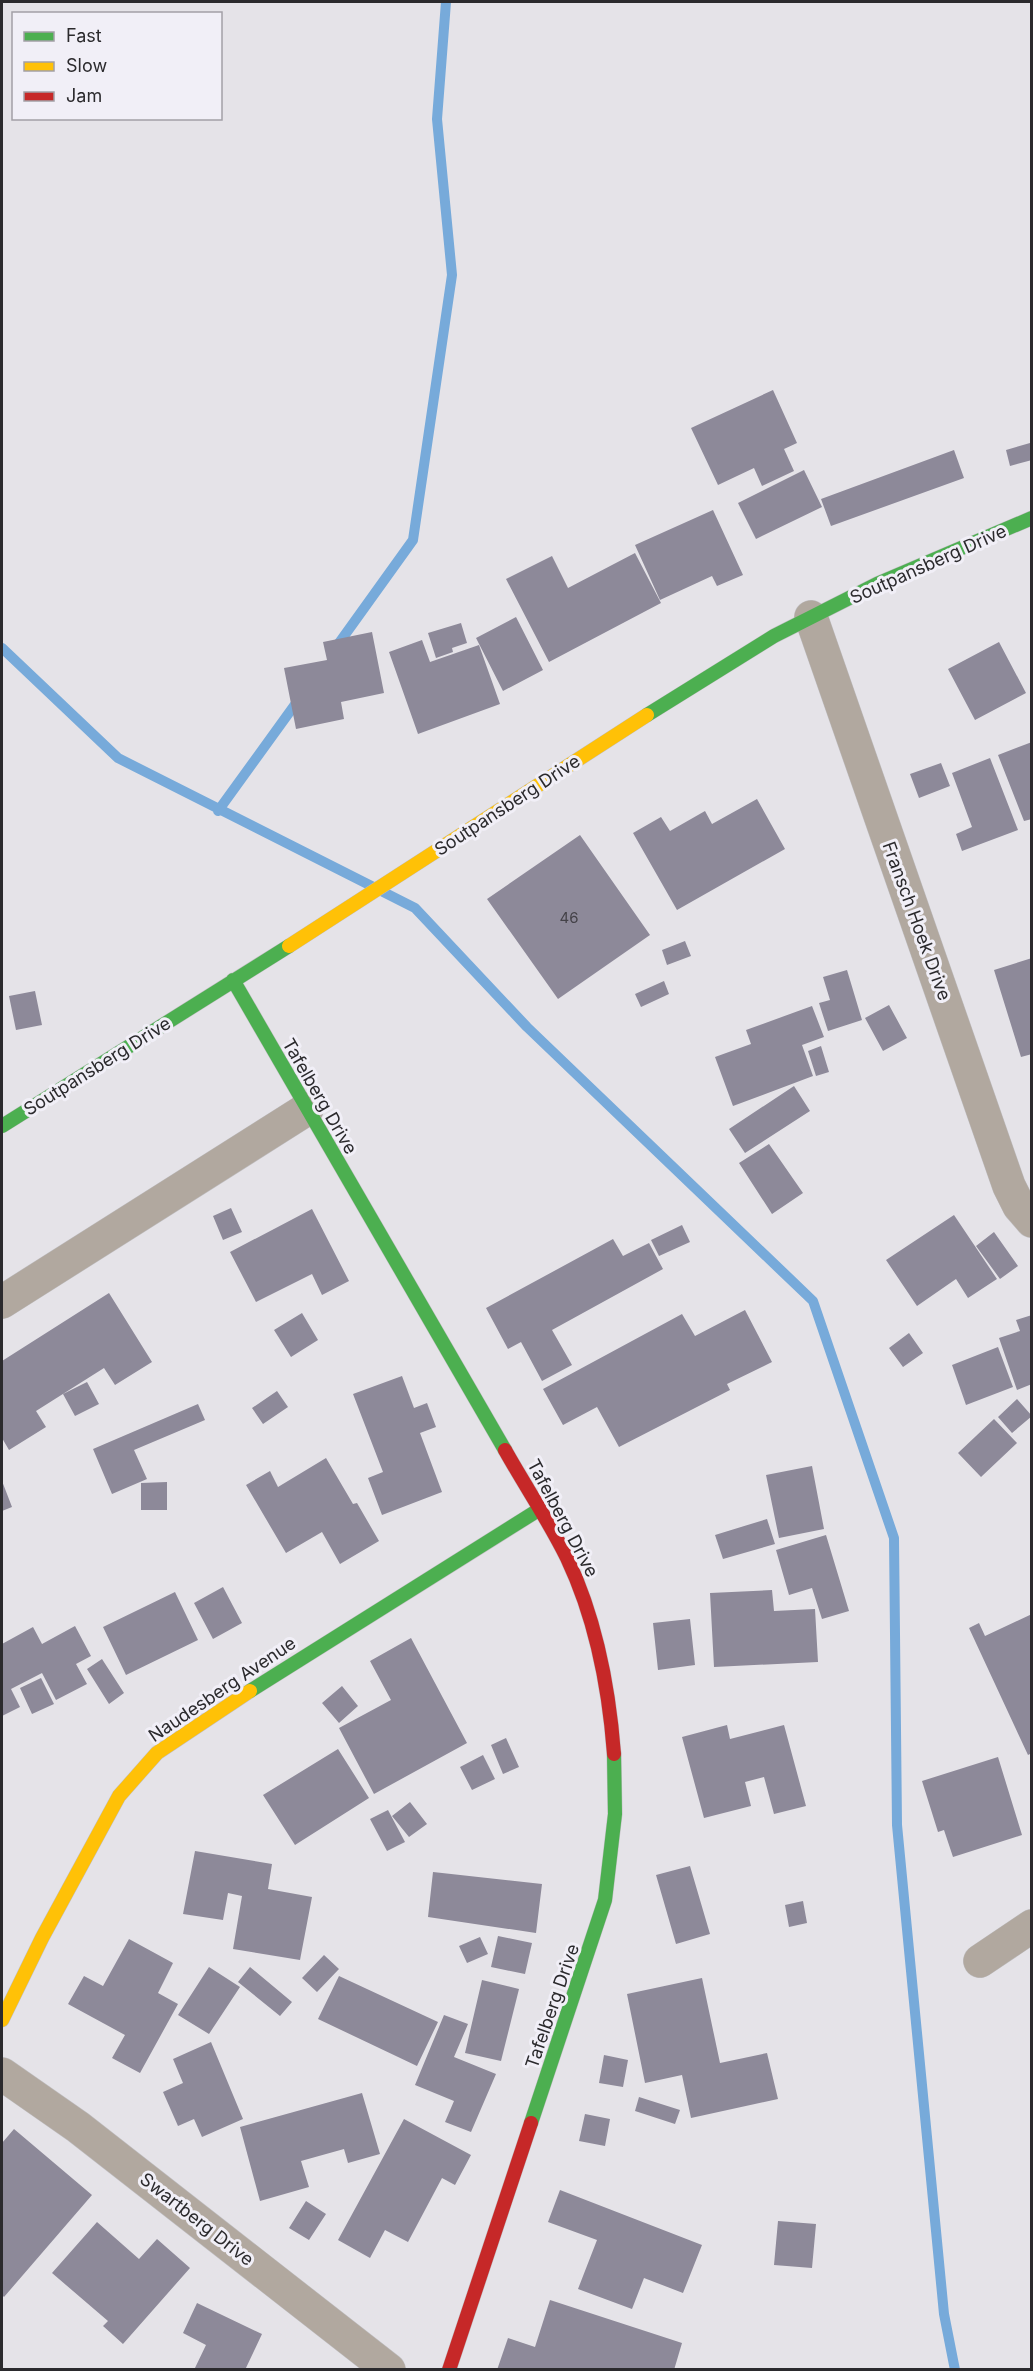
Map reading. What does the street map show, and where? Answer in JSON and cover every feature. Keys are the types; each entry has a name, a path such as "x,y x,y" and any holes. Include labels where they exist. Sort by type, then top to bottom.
{"street":[{"name":"Soutpansberg Drive","path":"2,1126 358,903 691,687 774,636 877,584 1032,518"},
{"name":"Fransch Hoek Drive","path":"811,617 1009,1186 1019,1206 1032,1221"},
{"name":"Tafelberg Drive","path":"233,980 567,1558 585,1598 598,1651 613,1739 612,1864 591,1948 448,2370"},
{"path":"2,1302 307,1109"},
{"name":"Naudesberg Avenue","path":"2,2020 42,1938 119,1796 149,1761 189,1731 283,1669 540,1509"},
{"path":"980,1961 1032,1926"},
{"name":"Swartberg Drive","path":"2,2074 78,2127 389,2370"}],"building":[{"path":"773,390 797,443 784,449 794,471 762,486 754,468 718,485 691,428"},
{"path":"1030,443 1032,460 1010,466 1006,450"},
{"path":"954,450 964,478 831,526 821,499"},
{"path":"804,470 822,507 756,539 738,503"},
{"path":"713,510 743,575 717,586 712,576 660,600 635,545"},
{"path":"635,553 661,603 549,662 506,579 552,556 568,588"},
{"path":"516,617 543,670 503,691 476,638"},
{"path":"461,623 467,643 452,648 453,652 436,658 428,633"},
{"path":"372,632 384,693 341,702 344,719 296,729 284,668 327,660 323,642"},
{"path":"422,640 430,662 479,645 500,704 418,734 389,652"},
{"path":"999,642 1026,693 975,720 948,669"},
{"path":"1032,742 1032,819 1024,821 998,755"},
{"path":"990,758 1018,830 962,851 956,834 972,827 952,773"},
{"path":"941,763 950,786 919,798 910,774"},
{"path":"757,799 785,849 677,910 633,833 661,817 670,831 705,811 712,824"},
{"path":"580,835 650,935 558,999 487,899"},
{"path":"685,941 691,956 667,965 662,950"},
{"path":"1032,958 1032,1054 1021,1057 994,970"},
{"path":"847,970 862,1020 828,1031 819,1003 830,1000 823,977"},
{"path":"664,981 669,994 641,1007 635,994"},
{"path":"35,991 42,1025 16,1030 9,996"},
{"path":"889,1005 907,1038 883,1051 865,1018"},
{"path":"812,1006 824,1037 802,1045 813,1076 733,1106 715,1057 751,1044 746,1030"},
{"path":"821,1046 829,1072 816,1076 808,1051"},
{"path":"794,1086 810,1111 745,1153 729,1129"},
{"path":"769,1144 803,1193 772,1214 739,1163"},
{"path":"231,1208 242,1232 223,1240 213,1216"},
{"path":"312,1209 349,1281 322,1295 312,1274 256,1302 230,1252"},
{"path":"954,1215 997,1279 968,1298 956,1279 917,1306 886,1260"},
{"path":"682,1225 690,1242 659,1256 651,1240"},
{"path":"994,1232 1018,1266 1000,1279 976,1246"},
{"path":"613,1239 623,1256 649,1243 663,1269 552,1330 572,1365 542,1381 521,1342 508,1349 486,1308"},
{"path":"109,1293 152,1362 115,1385 104,1368 36,1411 46,1427 9,1450 2,1438 2,1361"},
{"path":"745,1310 772,1362 727,1384 730,1390 619,1447 597,1407 563,1425 543,1389 682,1314 695,1336"},
{"path":"302,1313 318,1340 291,1357 274,1330"},
{"path":"1032,1315 1032,1384 1017,1390 999,1338 1020,1331 1016,1320"},
{"path":"909,1333 923,1353 903,1367 889,1348"},
{"path":"998,1347 1013,1387 966,1405 952,1365"},
{"path":"402,1376 414,1408 427,1403 436,1427 420,1433 442,1492 382,1515 368,1478 383,1472 353,1394"},
{"path":"87,1382 99,1404 75,1416 63,1394"},
{"path":"277,1391 288,1407 263,1424 252,1408"},
{"path":"1017,1399 1032,1416 1012,1433 998,1417"},
{"path":"198,1404 205,1420 134,1450 147,1479 112,1494 93,1449"},
{"path":"994,1419 1017,1443 981,1477 958,1453"},
{"path":"326,1458 353,1504 357,1503 379,1541 340,1564 322,1532 286,1553 246,1485 270,1471 278,1487"},
{"path":"812,1466 824,1529 779,1538 766,1475"},
{"path":"2,1481 12,1507 2,1511"},
{"path":"167,1482 167,1510 141,1510 141,1483"},
{"path":"767,1519 775,1544 723,1559 715,1535"},
{"path":"826,1535 849,1611 822,1619 812,1588 789,1595 776,1550"},
{"path":"223,1587 242,1623 213,1639 194,1603"},
{"path":"772,1590 774,1611 815,1609 818,1662 714,1667 710,1593"},
{"path":"175,1592 198,1640 126,1675 103,1627"},
{"path":"1032,1614 1032,1753 1028,1755 969,1628 979,1623 985,1636"},
{"path":"690,1619 695,1665 658,1670 653,1623"},
{"path":"75,1626 91,1656 76,1664 87,1684 56,1700 42,1673 11,1689 20,1707 2,1716 2,1644 33,1627 42,1644"},
{"path":"411,1638 467,1743 374,1794 339,1728 391,1700 370,1661"},
{"path":"102,1659 124,1693 109,1704 87,1669"},
{"path":"41,1678 54,1704 32,1714 20,1688"},
{"path":"342,1686 358,1706 339,1723 322,1703"},
{"path":"727,1725 730,1739 784,1725 806,1806 774,1814 764,1777 745,1782 751,1806 704,1818 682,1737"},
{"path":"506,1738 519,1767 503,1774 491,1745"},
{"path":"338,1749 369,1798 295,1845 263,1795"},
{"path":"483,1755 495,1779 472,1790 460,1767"},
{"path":"998,1757 1022,1835 953,1857 944,1830 938,1832 922,1781"},
{"path":"410,1802 427,1824 409,1837 392,1816"},
{"path":"388,1810 405,1842 387,1851 370,1819"},
{"path":"195,1851 272,1864 268,1889 312,1897 300,1960 233,1949 242,1896 228,1893 223,1920 183,1914"},
{"path":"690,1866 710,1934 676,1944 656,1875"},
{"path":"433,1872 542,1884 536,1933 428,1917"},
{"path":"803,1901 807,1923 789,1927 785,1905"},
{"path":"498,1936 532,1943 525,1974 491,1967"},
{"path":"480,1937 488,1954 467,1963 459,1946"},
{"path":"129,1939 173,1963 158,1993 178,2004 140,2073 112,2058 125,2035 68,2004 84,1976 103,1986"},
{"path":"324,1955 339,1969 317,1992 302,1978"},
{"path":"209,1967 240,1987 209,2034 178,2015"},
{"path":"250,1967 292,2002 280,2016 238,1982"},
{"path":"339,1976 438,2022 417,2066 318,2019"},
{"path":"702,1978 720,2063 767,2053 778,2099 691,2118 682,2075 645,2083 627,1994"},
{"path":"482,1980 519,1989 501,2061 465,2053"},
{"path":"444,2015 468,2024 454,2057 496,2074 471,2132 445,2122 454,2101 415,2085"},
{"path":"211,2042 243,2119 202,2137 194,2119 178,2126 163,2092 183,2083 173,2059"},
{"path":"604,2055 628,2060 623,2087 599,2083"},
{"path":"362,2093 380,2154 348,2163 344,2149 301,2161 309,2187 260,2201 240,2127"},
{"path":"639,2097 680,2110 675,2124 635,2111"},
{"path":"585,2114 610,2119 605,2146 579,2141"},
{"path":"404,2119 471,2155 455,2185 442,2178 408,2242 385,2230 370,2258 338,2240"},
{"path":"14,2129 92,2195 4,2297 2,2295 2,2143"},
{"path":"560,2190 702,2245 683,2293 644,2278 632,2309 578,2289 597,2240 548,2222"},
{"path":"306,2201 326,2214 309,2240 289,2228"},
{"path":"778,2221 816,2224 812,2268 774,2265"},
{"path":"97,2222 139,2259 157,2239 190,2268 123,2344 103,2326 108,2321 52,2273"},
{"path":"550,2300 682,2343 674,2370 497,2370 508,2338 535,2347"},
{"path":"197,2303 262,2334 245,2370 194,2370 206,2345 183,2333"}],"waterway":[{"path":"334,650 413,540 452,275 437,119 446,2"},
{"path":"2,648 118,758 415,908 527,1027 813,1301 894,1538 897,1825 944,2314 955,2370"},
{"path":"218,811 299,699"}],"traffic: fast":[{"path":"647,715 774,636 877,584 1032,518"},
{"path":"2,1126 289,946"},
{"path":"233,980 505,1450"},
{"path":"250,1691 540,1509"},
{"path":"531,2123 605,1900 615,1814 614,1754"}],"traffic: slow":[{"path":"289,946 647,715"},
{"path":"2,2020 42,1938 119,1796 157,1753 250,1691"}],"traffic: jam":[{"path":"505,1450 560,1544 586,1605 605,1679 614,1754"},
{"path":"449,2370 531,2123"}]}
